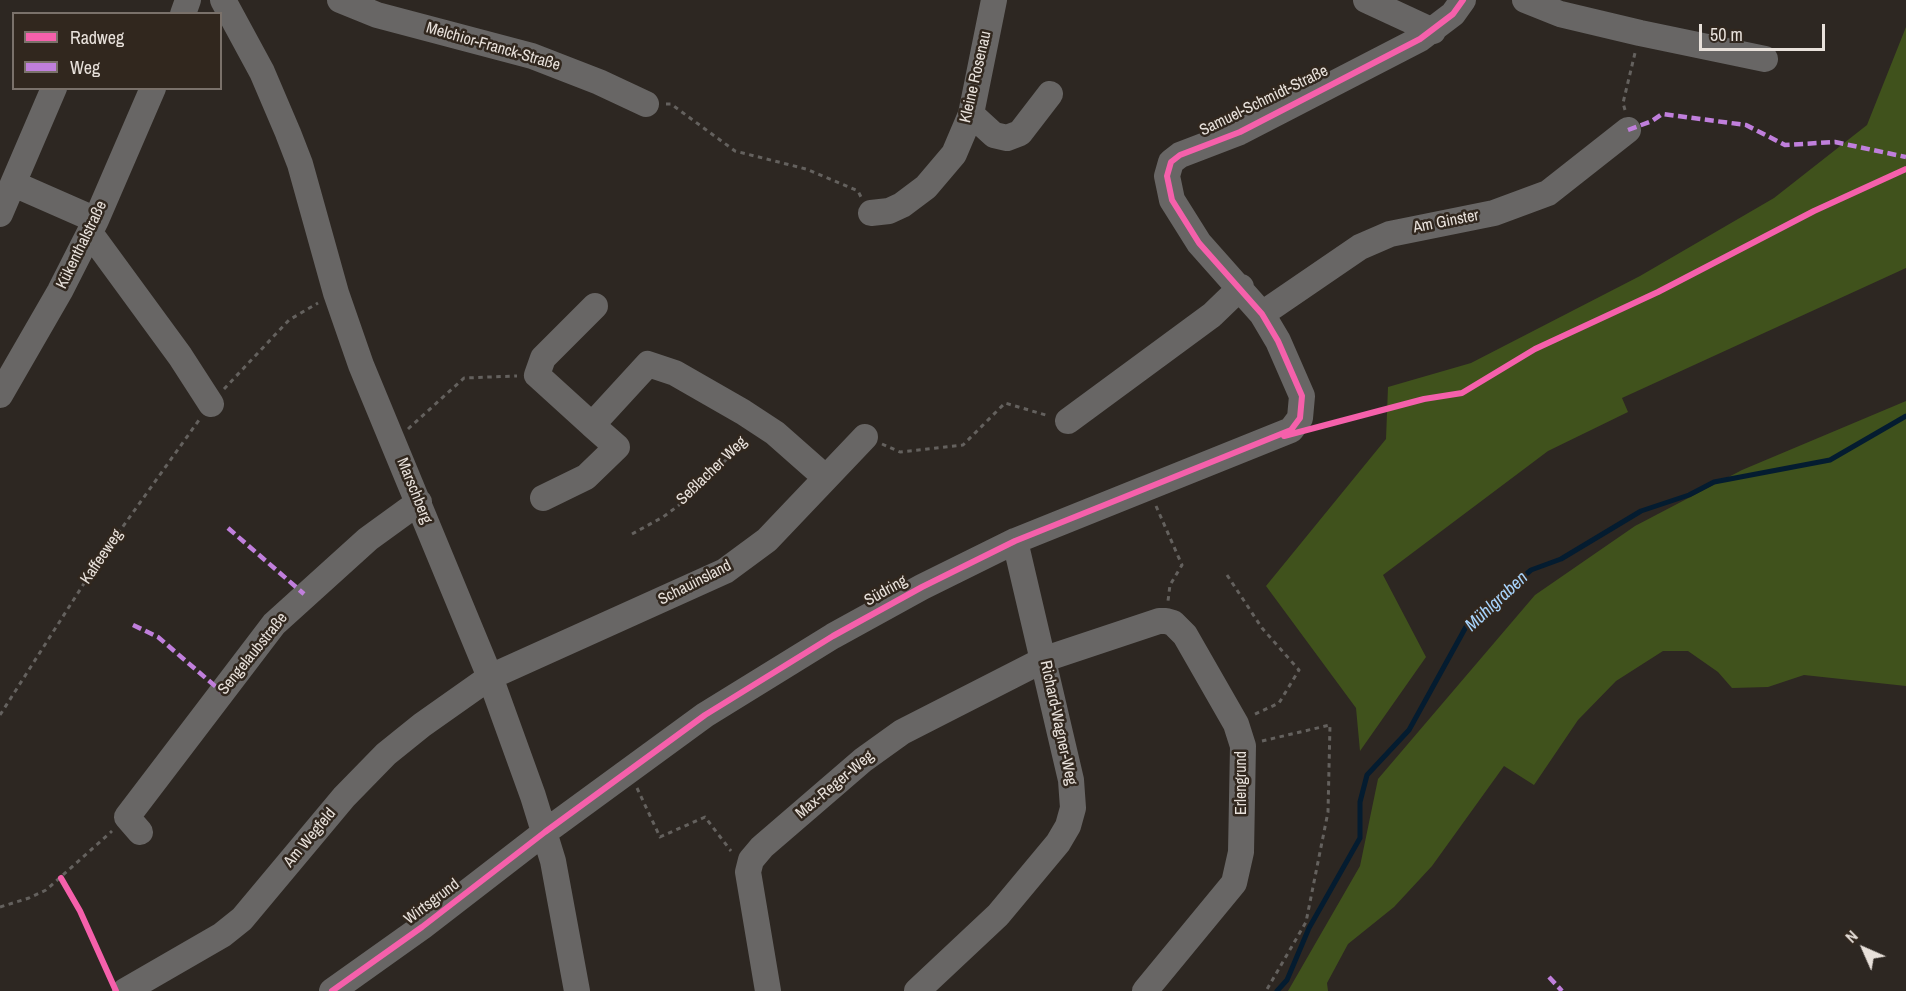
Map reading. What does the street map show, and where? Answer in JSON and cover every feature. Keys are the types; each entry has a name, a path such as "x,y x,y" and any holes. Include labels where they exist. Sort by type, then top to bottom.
{"street":[{"name":"Marschberg","path":"223,0 262,72 300,164 336,293 362,365 490,677 545,832 563,907 577,991"},
{"name":"Melchior-Franck-Straße","path":"340,0 377,15 532,56 599,82 646,104"},
{"name":"Kleine Rosenau","path":"871,213 889,211 902,205 926,187 954,154 971,114 994,0"},
{"path":"1366,0 1433,31"},
{"name":"Samuel-Schmidt-Straße","path":"1275,438 1291,430 1300,417 1302,396 1262,314 1199,243 1172,200 1167,176 1171,162 1180,155 1240,132 1433,31 1453,14 1464,0"},
{"path":"1525,0 1560,14 1765,59"},
{"path":"0,214 53,90"},
{"name":"Kükenthalstraße","path":"0,395 93,226 152,90"},
{"path":"971,114 994,135 1000,138 1013,137 1020,132 1050,94"},
{"name":"Am Ginster","path":"1262,314 1360,247 1390,234 1494,213 1541,196 1628,130"},
{"path":"14,184 93,226 211,404"},
{"path":"1068,421 1212,315 1241,288"},
{"path":"543,498 586,477 617,447 537,375 543,357 595,306"},
{"name":"Seßlacher Weg","path":"592,425 648,364 675,373 708,390 776,434 826,478"},
{"name":"Schauinsland","path":"490,677 725,571 767,540 865,437"},
{"name":"Südring","path":"545,832 705,715 832,636 922,587 1015,541 1275,438"},
{"name":"Sengelaubstraße","path":"134,825 274,624 368,539 419,502"},
{"name":"Richard-Wagner-Weg","path":"917,991 998,915 1058,843 1068,826 1073,808 1071,780 1015,541"},
{"path":"1044,659 1159,621 1166,621 1185,635 1239,735"},
{"name":"Max-Reger-Weg","path":"748,872 751,860 762,847 863,760 902,732 1044,659"},
{"name":"Am Wegfeld","path":"124,991 222,935 242,919 344,797 386,754 490,677"},
{"name":"Erlengrund","path":"1145,991 1222,900 1238,874 1241,852 1239,735"},
{"name":"Wirtsgrund","path":"332,991 422,927 545,832"},
{"path":"748,872 768,991"}],"path":[{"path":"1628,130 1623,103 1640,33"},
{"path":"646,104 671,104 735,152 806,169 858,191 871,213"},
{"path":"420,419 464,378 537,375"},
{"path":"865,437 900,452 963,445 1005,403 1068,421"},
{"path":"1148,488 1182,565 1170,585 1166,621"},
{"path":"1227,574 1262,628 1299,670 1279,703 1239,735"},
{"path":"1239,735 1330,725 1328,813 1306,922 1266,991"},
{"path":"629,770 660,837 705,817 748,872"},
{"path":"0,906 29,898 46,890 134,825"}],"green space":[{"path":"1906,27 1906,268 1622,398 1628,412 1548,451 1383,575 1426,657 1360,751 1356,708 1266,586 1386,439 1388,387 1471,363 1640,276 1774,198 1867,125"},
{"path":"1906,401 1906,686 1804,675 1768,687 1732,688 1718,672 1688,651 1663,651 1616,681 1578,720 1534,785 1504,766 1432,866 1394,907 1348,944 1327,983 1328,991 1288,991 1360,866 1378,779 1535,595 1635,526 1742,470"}],"waterway":[{"name":"Mühlgraben","path":"1277,991 1287,980 1309,928 1360,838 1360,802 1367,775 1409,730 1467,625 1531,570 1561,559 1641,511 1689,495 1714,482 1830,460 1906,416"}],"marked path":[{"path":"1628,130 1652,121 1662,114 1746,125 1785,145 1835,142 1906,157"},
{"path":"228,528 304,594"},
{"path":"133,625 158,637 222,692"},
{"path":"1549,977 1562,991"}],"cycle path":[{"path":"332,991 422,927 545,832 705,715 833,636 922,587 1015,541 1291,430 1300,418 1302,396 1278,341 1262,314 1199,243 1172,200 1167,176 1171,162 1180,155 1240,132 1420,39 1453,14 1463,0"},
{"path":"1284,436 1424,399 1462,393 1535,349 1658,292 1814,211 1906,169"},
{"path":"61,878 80,911 116,991"}]}
